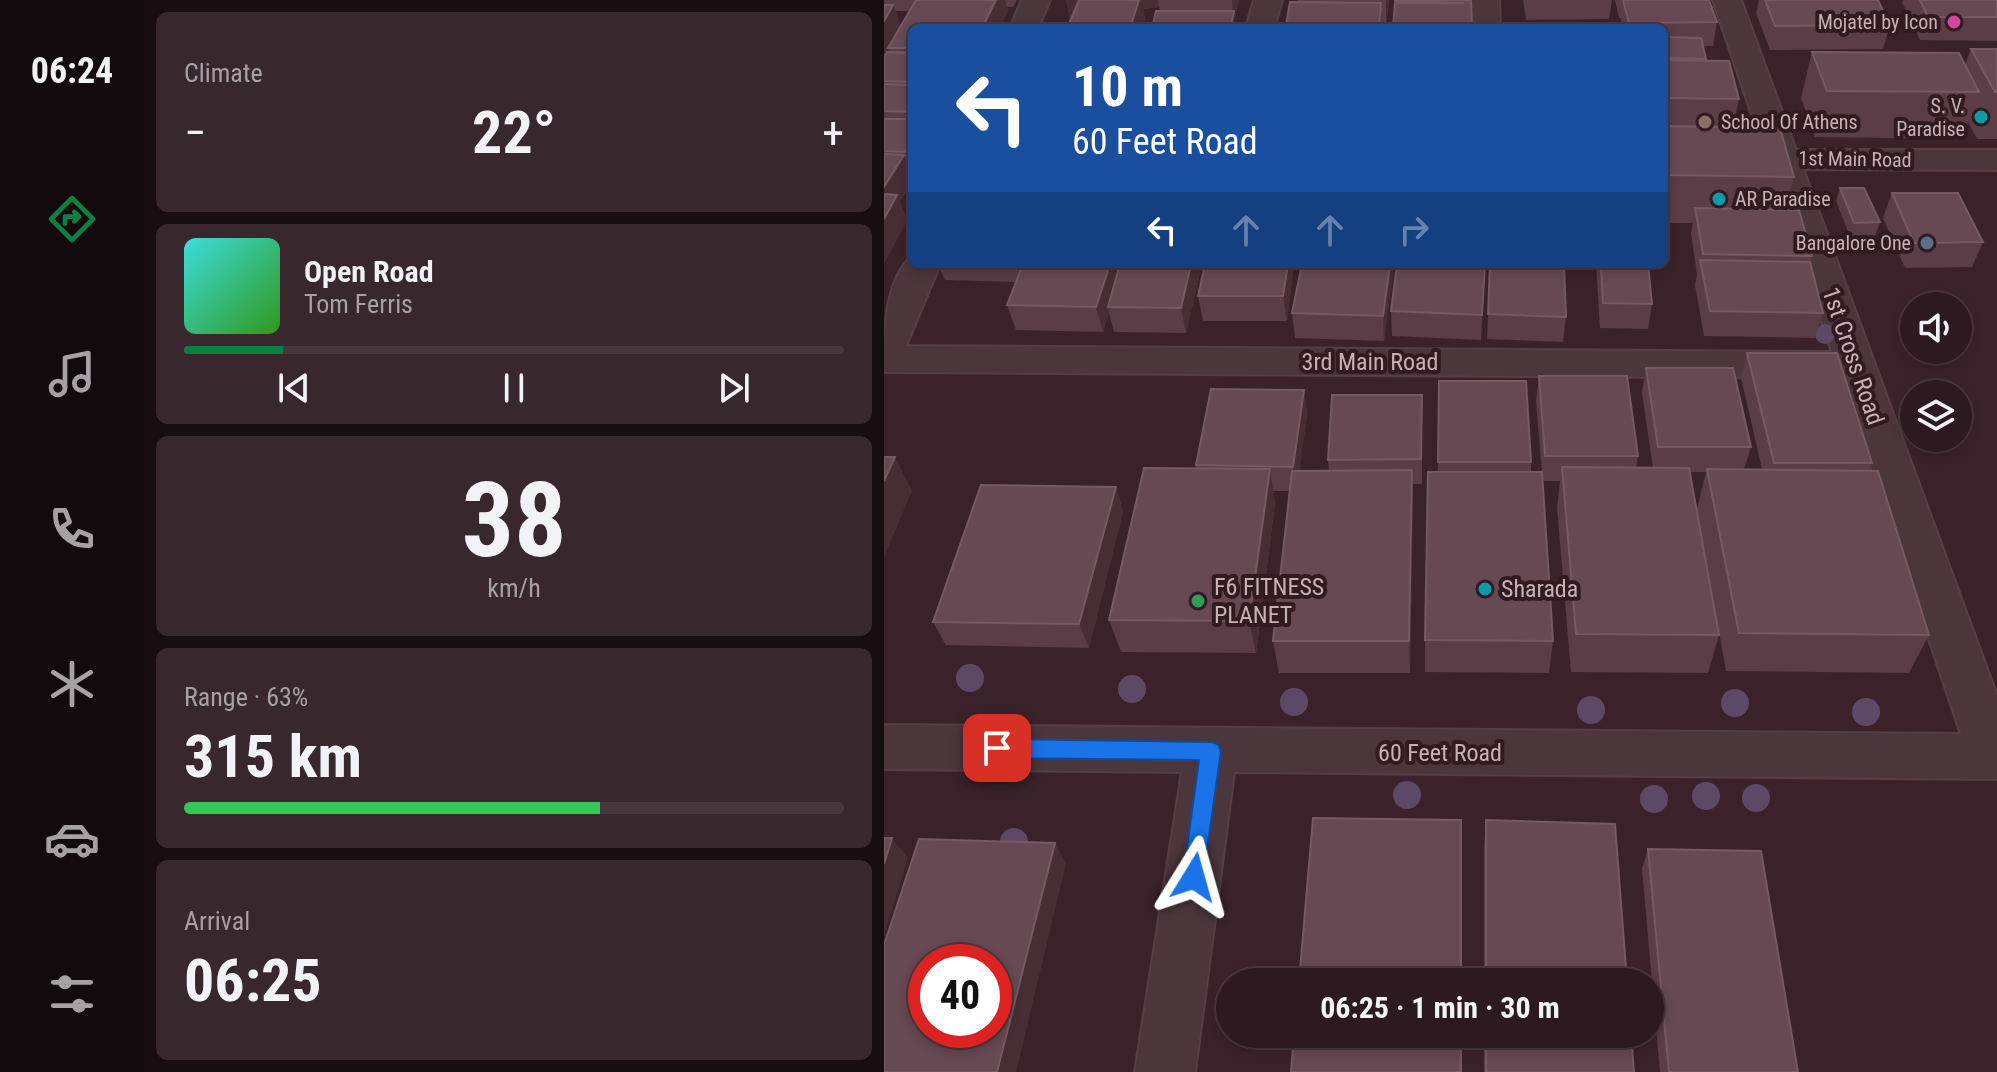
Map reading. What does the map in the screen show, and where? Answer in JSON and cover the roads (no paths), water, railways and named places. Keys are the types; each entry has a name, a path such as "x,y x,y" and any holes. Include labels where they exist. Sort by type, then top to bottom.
{"street":[{"path":"1026,24 1036,0"},
{"path":"1261,24 1268,0"},
{"path":"1485,0 1486,24"},
{"name":"1st Cross Road","path":"1727,0 1995,757"},
{"name":"1st Main Road","path":"1668,159 1997,160"},
{"path":"884,356 920,268"},
{"name":"3rd Main Road","path":"884,356 1857,365"},
{"name":"60 Feet Road","path":"884,747 1995,757"},
{"path":"1165,1072 1211,751"}],"place":[{"name":"Mojatel by Icon","path":"1954,22"},
{"name":"S. V. Paradise","path":"1981,117"},
{"name":"School Of Athens","path":"1705,122"},
{"name":"AR Paradise","path":"1719,199"},
{"name":"Bangalore One","path":"1927,243"},
{"name":"Sharada","path":"1485,589"},
{"name":"F6 FITNESS PLANET","path":"1198,601"}]}
